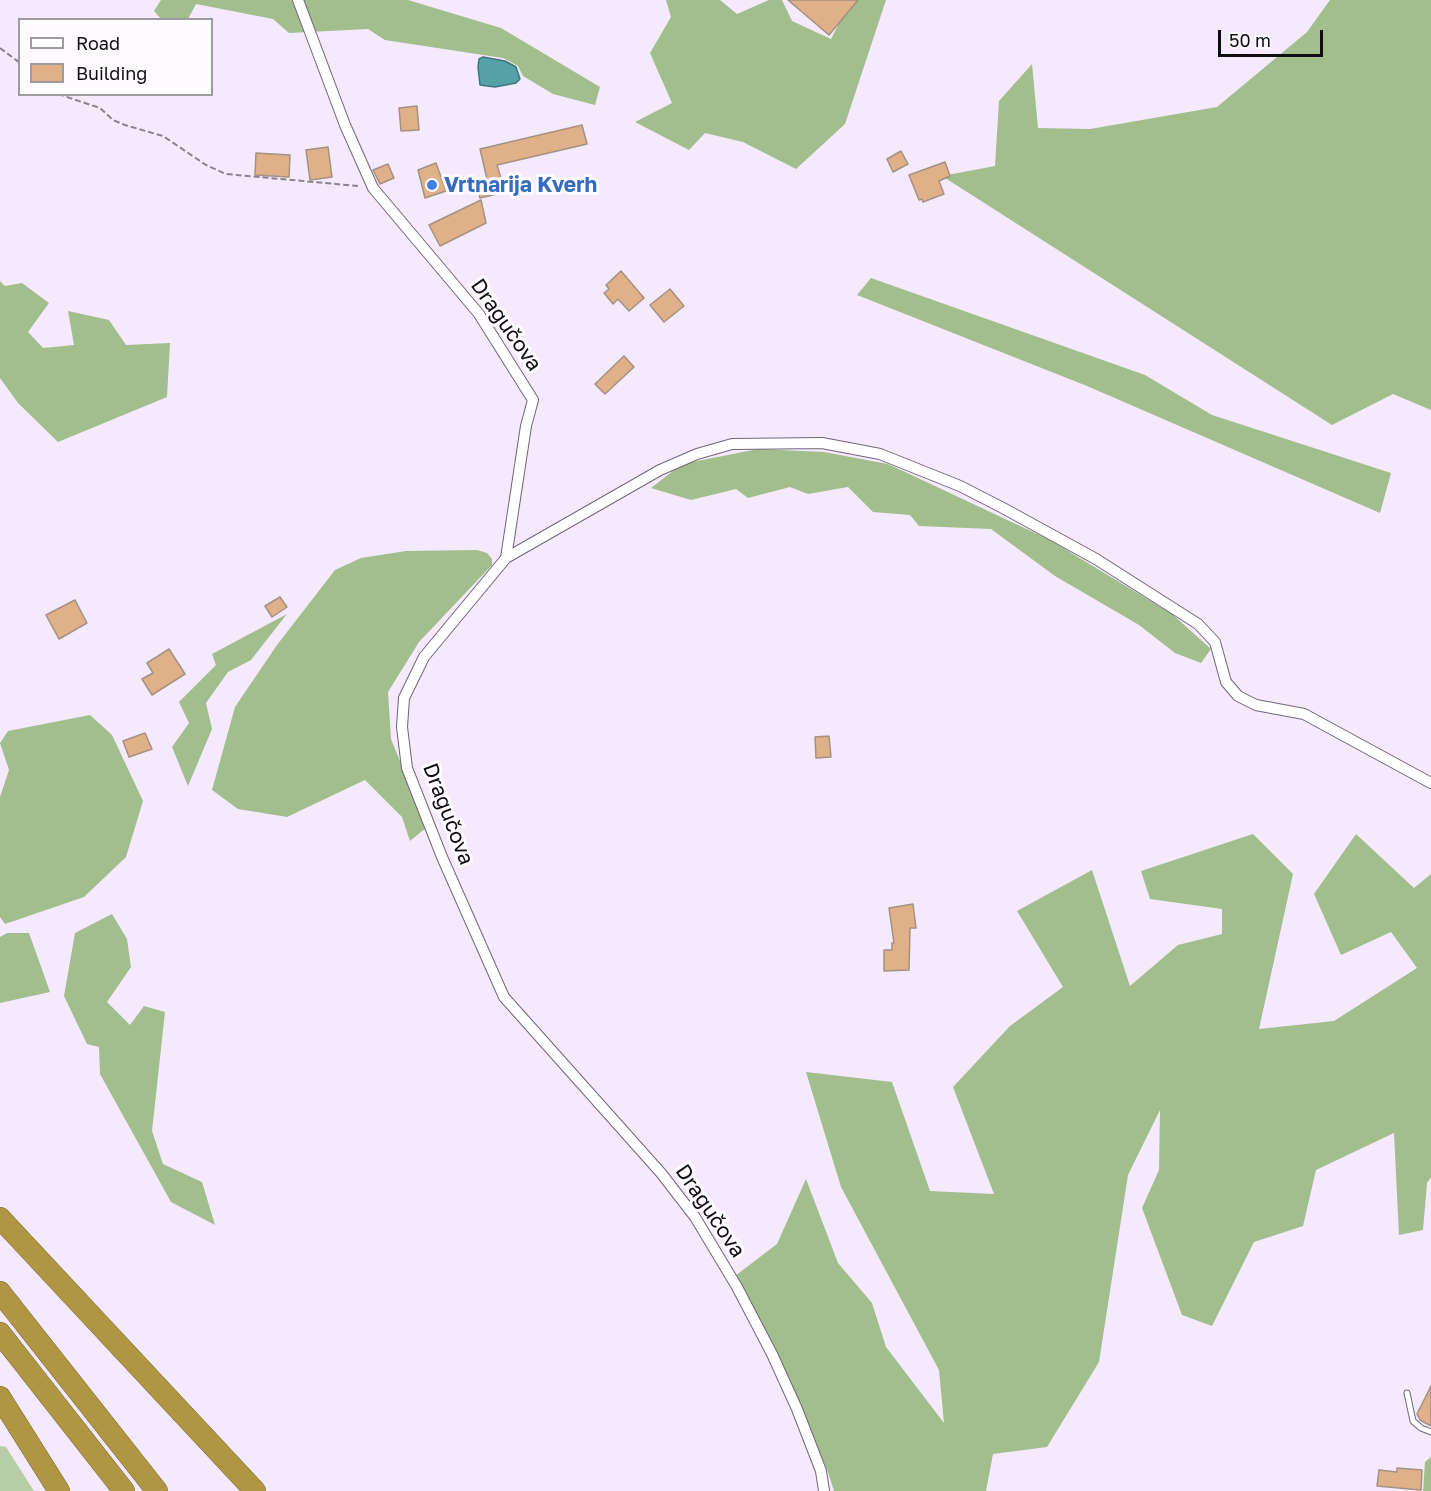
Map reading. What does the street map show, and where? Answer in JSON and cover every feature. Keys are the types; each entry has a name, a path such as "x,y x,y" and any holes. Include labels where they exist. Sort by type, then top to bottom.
{"highway":[{"path":"0,1218 255,1491"},
{"path":"0,1292 157,1491"},
{"path":"0,1333 124,1491"},
{"path":"0,1397 59,1491"}],"street":[{"name":"Dragučova","path":"298,0 345,125 373,188 479,314 533,400 526,426 506,558 424,657 404,698 402,727 407,768 452,879 504,997 661,1173 695,1217 737,1287 772,1354 821,1471 824,1491"},
{"path":"506,558 660,470 697,454 732,444 822,443 880,454 960,486 1003,508 1096,559 1198,624 1215,642 1226,682 1238,696 1256,705 1304,714 1431,783"}],"lane":[{"path":"1407,1393 1413,1421 1421,1428 1431,1432"}],"path":[{"path":"0,48 18,62"},
{"path":"64,96 100,108 112,120 163,136 206,165 226,174 373,188"}],"shaded area":[{"path":"161,0 408,0 501,28 600,87 595,105 553,94 523,76 518,66 503,58 385,40 368,29 289,33 273,19 196,4 189,18 160,18 154,11"},
{"path":"666,0 720,0 737,14 769,0 782,0 792,21 831,39 851,0 886,0 845,124 796,169 743,142 705,133 689,150 635,122 672,103 650,53 671,17"},
{"path":"1330,0 1431,0 1431,410 1393,394 1332,425 942,176 995,166 999,101 1032,64 1038,128 1090,129 1217,107 1307,32"},
{"path":"483,57 505,61 516,67 520,79 516,83 495,87 480,85 478,67 479,59"},
{"path":"871,278 1145,375 1212,415 1391,473 1380,513 1087,386 857,295"},
{"path":"0,281 5,286 22,283 49,303 28,332 43,348 74,345 68,311 109,320 126,345 170,343 167,397 58,442 18,403 0,378"},
{"path":"758,449 824,452 888,464 1050,540 1172,614 1211,649 1201,663 1175,653 1139,625 1055,576 991,529 919,526 910,515 873,512 848,487 808,494 790,487 748,498 736,489 691,500 651,488 682,464"},
{"path":"477,550 487,553 492,559 492,565 419,642 388,692 391,739 427,827 410,841 402,817 365,780 287,817 238,809 212,790 235,707 277,645 335,570 361,558 406,551"},
{"path":"287,614 251,660 228,672 206,703 212,729 188,786 172,747 189,723 179,702 216,665 212,654"},
{"path":"90,715 112,735 143,801 126,857 84,897 5,924 0,917 0,797 9,770 0,743 8,731"},
{"path":"1253,834 1293,874 1259,1029 1334,1021 1417,968 1391,932 1341,955 1314,894 1356,834 1414,888 1431,874 1431,1177 1427,1183 1423,1230 1399,1235 1394,1133 1316,1170 1303,1226 1254,1242 1212,1326 1182,1315 1142,1208 1159,1170 1160,1110 1128,1175 1099,1362 1047,1447 993,1454 986,1491 834,1491 827,1469 776,1352 735,1276 777,1244 806,1179 838,1263 872,1303 886,1347 944,1423 939,1370 841,1187 806,1072 892,1082 930,1191 994,1194 953,1087 1010,1026 1063,987 1017,911 1092,870 1130,986 1178,945 1222,934 1222,909 1150,899 1141,871"},
{"path":"112,914 127,939 131,967 107,1002 130,1025 144,1006 165,1012 152,1131 163,1164 202,1182 215,1225 171,1202 100,1074 99,1047 87,1044 64,996 75,933"},
{"path":"7,933 29,933 50,992 0,1003 0,937"},
{"path":"0,1446 6,1447 34,1491 0,1491"},
{"path":"1431,1457 1431,1491 1423,1491 1425,1462"}],"building":[{"path":"788,0 858,0 829,35"},
{"path":"417,106 419,130 401,131 399,108"},
{"path":"582,125 587,144 497,165 505,192 480,198 476,182 487,179 480,149"},
{"path":"328,147 332,177 310,180 306,150"},
{"path":"901,151 908,164 893,172 887,159"},
{"path":"256,153 290,155 289,177 255,175"},
{"path":"945,162 950,176 939,181 944,194 923,202 922,199 919,200 909,175"},
{"name":"Vrtnarija Kverh","path":"436,163 446,191 425,198 418,170"},
{"path":"388,164 394,178 380,184 373,170"},
{"path":"481,200 486,223 440,246 429,225"},
{"path":"621,271 644,298 629,311 618,299 613,304 604,293 609,289 606,285"},
{"path":"670,289 684,306 664,322 650,305"},
{"path":"624,356 634,367 605,394 595,384"},
{"path":"280,597 287,607 272,617 265,606"},
{"path":"75,600 87,623 59,639 46,615"},
{"path":"169,649 185,674 152,695 142,679 153,673 147,663"},
{"path":"145,733 152,749 129,757 123,741"},
{"path":"829,736 831,757 816,758 815,737"},
{"path":"913,904 916,928 910,928 909,970 884,971 884,950 892,950 892,943 894,943 889,908"},
{"path":"1431,1386 1431,1426 1420,1420 1417,1414"},
{"path":"1397,1468 1422,1470 1421,1490 1377,1486 1379,1470 1397,1472"}],"place":[{"name":"Vrtnarija Kverh","path":"432,185"}]}
